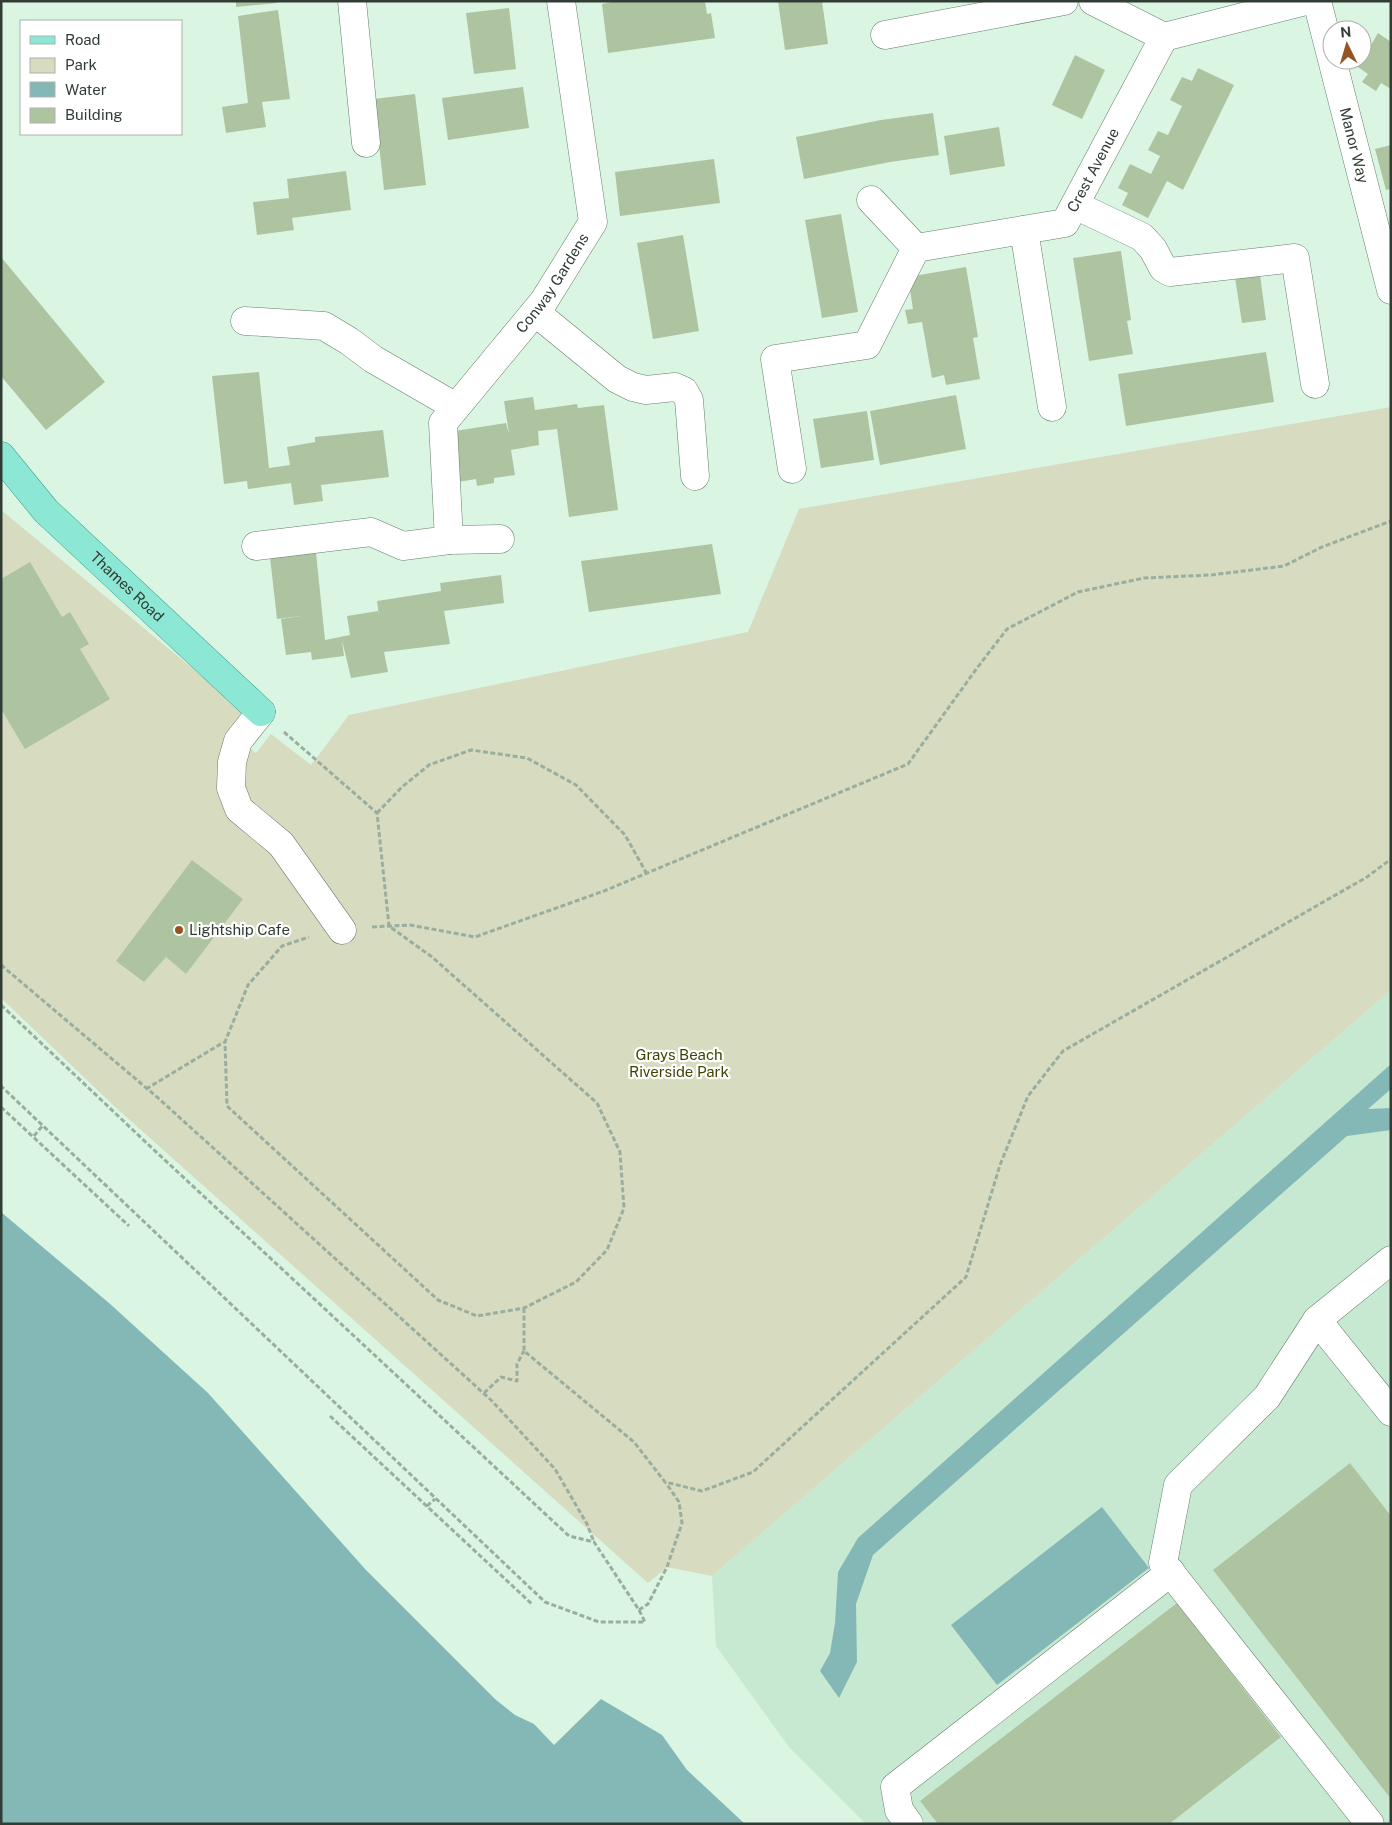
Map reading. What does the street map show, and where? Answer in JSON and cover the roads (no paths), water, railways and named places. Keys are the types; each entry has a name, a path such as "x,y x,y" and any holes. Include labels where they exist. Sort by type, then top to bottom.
{"main road":[{"name":"Thames Road","path":"1,456 46,511 261,712"}],"street":[{"path":"352,1 366,143"},
{"name":"Conway Gardens","path":"449,540 443,423 535,312 594,222 561,1"},
{"path":"885,35 1064,1"},
{"path":"1093,1 1164,37 1306,1"},
{"name":"Manor Way","path":"1317,1 1391,290"},
{"name":"Crest Avenue","path":"916,248 1065,223 1164,37"},
{"path":"792,469 774,359 867,345 916,248 871,200"},
{"path":"1075,205 1142,237 1153,249 1163,268 1170,272 1295,258 1315,384"},
{"path":"1024,230 1052,407"},
{"path":"535,312 617,379 633,387 646,390 675,387 684,391 689,400 696,476"},
{"path":"245,321 324,326 349,341 373,359 456,407"},
{"path":"256,546 371,532 402,546 449,540 500,539"},
{"path":"261,712 238,741 232,762 231,788 239,808 281,844 342,930"},
{"path":"1370,1824 1163,1563 1178,1485 1267,1397 1316,1320 1391,1260"},
{"path":"1316,1320 1391,1412"},
{"path":"909,1824 899,1810 894,1787 1170,1572"}],"water":[{"path":"1391,1064 1391,1089 1368,1109 1391,1108 1391,1130 1347,1136 873,1555 856,1604 857,1662 839,1698 820,1671 830,1653 835,1623 838,1572 858,1538"},
{"path":"1,1212 109,1303 208,1393 366,1570 495,1699 515,1715 534,1724 554,1745 601,1699 662,1735 687,1770 745,1824 1,1824"},
{"path":"1102,1507 1149,1568 997,1685 951,1625"}],"place":[{"name":"Lightship Cafe","path":"179,930"}],"park label":[{"name":"Grays Beach Riverside Park","path":"679,1064"}]}
